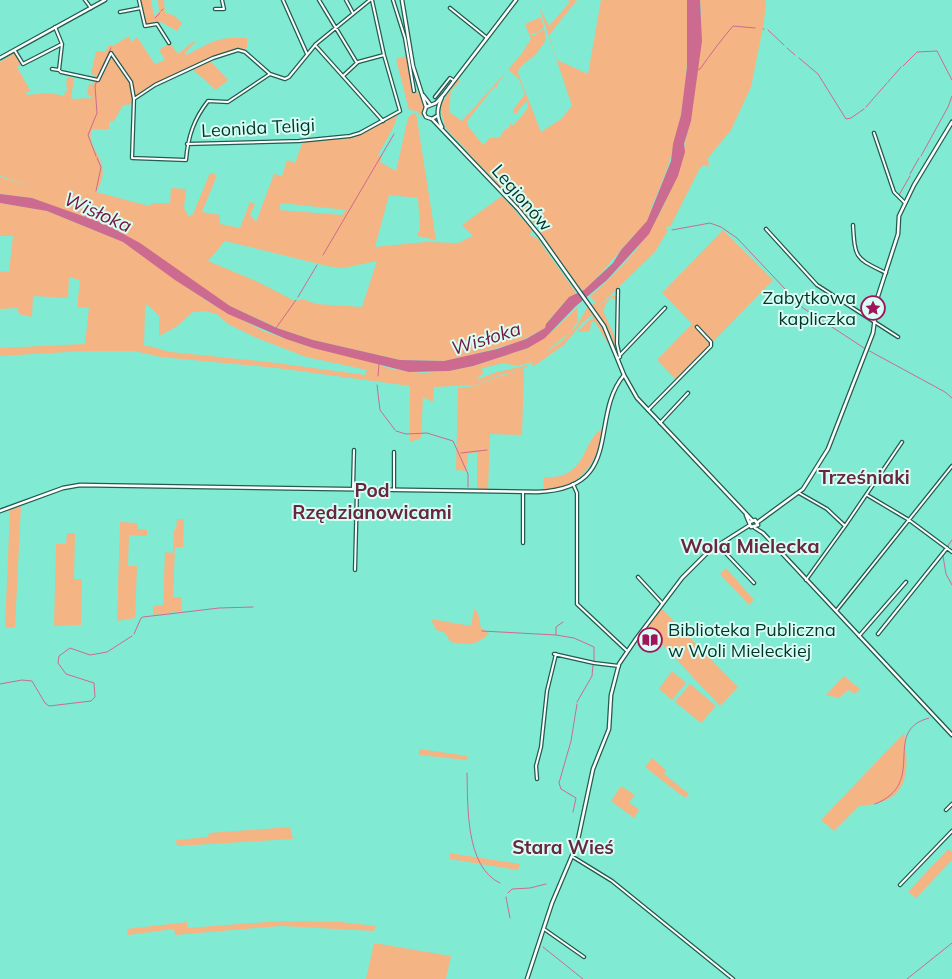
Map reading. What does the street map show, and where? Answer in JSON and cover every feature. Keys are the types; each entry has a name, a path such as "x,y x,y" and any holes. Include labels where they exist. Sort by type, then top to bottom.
{"street":[{"path":"85,0 91,8"},
{"path":"0,58 104,0"},
{"path":"139,0 145,26 156,24 169,43"},
{"path":"215,9 224,9 222,0"},
{"path":"283,0 307,54"},
{"path":"319,0 334,28 357,63"},
{"path":"346,0 353,12"},
{"path":"52,68 62,73 98,80 111,52 131,82 134,99 160,83 185,73 213,58 238,50 245,52 270,74 285,79 298,69 307,54 334,28 371,0 384,55 357,63 343,76"},
{"path":"393,0 405,38 414,90"},
{"path":"402,0 413,66 426,107 425,115 432,119 437,116 437,108 453,80 516,0"},
{"path":"120,12 140,8"},
{"path":"450,8 486,37"},
{"path":"55,27 62,44 58,70"},
{"path":"14,50 22,64 62,44"},
{"path":"315,46 383,121"},
{"name":"Leonida Teligi","path":"134,99 132,158 186,160 187,144 299,141 350,136 400,111 384,55"},
{"path":"187,144 194,123 208,101 214,99 228,102 270,74"},
{"path":"436,97 450,78 453,80"},
{"path":"421,92 437,108"},
{"path":"426,107 432,105 444,94"},
{"name":"Legionów","path":"437,116 443,128"},
{"name":"Legionów","path":"432,119 443,128 536,231 594,310 619,357 624,375 632,390 648,410 952,735"},
{"path":"527,979 552,903 573,857 591,776 609,729 611,695 619,666 627,651 662,603 695,564 718,545 799,492 812,476 828,448 866,349 875,321 876,303 898,234 899,216 952,122"},
{"path":"874,133 894,192 905,203"},
{"path":"853,225 856,252 859,258 886,273"},
{"path":"766,229 817,285 898,336"},
{"path":"618,290 617,344 619,357"},
{"path":"619,357 666,308"},
{"path":"648,410 711,346 711,342 696,327"},
{"path":"0,511 63,488 80,484 552,491 573,484 588,472 600,452 611,395 624,375"},
{"path":"660,423 688,393"},
{"path":"806,580 902,442"},
{"path":"354,450 355,570"},
{"path":"394,452 394,490"},
{"path":"836,611 952,466"},
{"path":"573,484 577,493 577,604 627,651"},
{"path":"523,492 524,543"},
{"path":"799,492 827,509 845,526"},
{"path":"866,495 909,520 952,552"},
{"path":"718,545 754,583"},
{"path":"878,634 947,548"},
{"path":"638,577 662,603"},
{"path":"859,636 906,582"},
{"path":"537,779 536,766 542,747 547,691 555,654 594,663 619,666"},
{"path":"946,810 952,804"},
{"path":"900,885 952,831"},
{"path":"573,857 612,881 733,979"},
{"path":"544,929 584,957"}],"shaded area":[{"path":"140,0 151,0 154,16 159,12 158,0 164,0 165,13 173,15 182,23 177,31 161,22 146,25"},
{"path":"568,0 577,0 549,35 557,60 588,74 601,0 687,0 688,51 683,103 672,153 664,177 648,220 608,266 582,291 540,232 541,229 538,224 536,226 445,127 440,106 458,79 460,81 451,91 449,112 462,121 506,72 497,84 497,87 494,87 467,121 468,126 483,145 490,138 500,137 504,130 510,127 510,124 514,125 528,108 527,101 517,114 514,113 513,110 525,94 519,79 508,69 520,56 531,39 525,24 541,17 544,27 535,34 530,33 534,36 544,28 546,40 536,54 519,68 518,73 541,132 561,119 572,106 539,7 549,26 570,2"},
{"path":"687,0 700,0 702,41 691,121 684,144 685,152 678,176 649,234 607,280 576,306 545,338 528,348 473,366 449,371 409,372 313,348 286,339 228,314 175,280 123,242 47,211 0,203 0,194 32,198 105,224 140,243 230,306 277,328 313,340 400,360 444,361 497,349 526,339 545,328 546,324 569,297 584,290 613,263 621,250 647,221 671,161 673,144 681,115 687,67"},
{"path":"700,0 766,0 764,22 751,87 731,130 708,158 709,167 704,165 700,168 670,227 667,226 666,229 668,230 655,252 598,307 612,296 617,296 617,300 611,298 607,302 603,311 614,335 618,354 610,333 593,306 590,311 606,332 610,347 595,322 591,322 590,331 577,332 590,319 593,320 592,315 582,323 564,345 534,366 531,365 533,362 517,366 503,363 482,368 483,373 476,380 497,372 529,365 520,371 500,375 477,385 434,387 433,402 423,397 421,438 410,442 410,386 277,368 161,357 134,351 85,351 0,356 0,348 85,344 89,308 77,307 80,280 69,277 68,298 33,296 32,317 19,314 17,308 0,309 0,271 9,272 13,236 0,236 0,203 47,211 123,242 210,303 263,331 313,348 356,357 391,369 423,373 449,371 473,366 528,348 554,330 584,301 577,308 578,321 571,331 543,354 565,339 562,340 576,327 588,306 596,303 590,296 618,270 638,247 654,224 667,200 684,149 690,122 698,65 701,17","holes":["147,304 159,316 159,336 176,327 193,312 205,311 217,314 228,324 257,338 306,357 367,370 365,375 269,362 171,352 144,346 145,308"]},
{"path":"129,36 131,42 137,37 155,64 165,60 159,50 170,43 178,54 194,41 185,53 187,55 203,46 222,39 247,38 247,47 243,51 208,59 228,80 216,90 191,68 160,82 134,100 133,104 123,105 114,121 109,121 109,129 92,129 92,143 103,170 102,179 96,192 149,206 152,203 170,203 171,188 186,189 184,208 189,217 193,214 210,173 217,175 202,212 220,215 220,224 240,228 250,202 255,204 250,215 256,222 274,174 282,176 287,160 295,163 303,141 356,136 398,113 394,126 378,155 382,157 380,162 396,171 408,118 413,113 416,113 436,240 418,236 417,233 420,230 418,198 389,195 375,247 426,242 458,243 473,236 462,225 502,196 533,231 529,235 537,238 577,294 569,297 549,320 545,328 519,342 450,361 400,360 313,340 280,329 230,306 114,228 32,198 0,194 0,177 36,188 0,176 0,62 14,53 21,64 17,67 31,92 26,92 27,95 49,93 65,96 64,91 67,92 68,87 66,86 67,77 74,78 71,99 94,98 87,94 89,84 93,85 95,75 91,74 96,51 105,52 109,45 113,46","holes":["281,203 346,210 342,215 279,210","225,241 327,266 343,268 377,261 362,307 316,304 303,299 296,301 256,281 208,261"]},
{"path":"404,44 413,91 417,91 424,105 422,117 417,111 409,110 396,59 406,56"},
{"path":"723,230 773,280 676,380 657,360 692,324 662,293"},
{"path":"524,370 522,435 490,434 488,490 477,488 477,452 468,454 466,471 456,470 458,388 476,386 497,377"},
{"path":"604,429 595,457 581,476 561,487 532,491 532,489 543,489 544,477 558,476 569,472 576,466 582,459 590,442"},
{"path":"21,506 15,627 5,628 10,510"},
{"path":"177,519 184,519 183,547 175,547 173,597 181,597 182,611 153,615 153,606 163,605 165,552 173,553 174,530 176,530"},
{"path":"120,522 137,523 138,529 147,529 147,536 129,535 128,566 137,566 135,618 117,621"},
{"path":"67,533 75,533 74,579 82,579 81,625 54,626 56,544 66,544"},
{"path":"726,568 754,600 749,605 720,574"},
{"path":"661,608 738,687 720,706 647,628"},
{"path":"474,609 478,613 481,628 489,633 481,640 472,644 451,642 444,632 436,630 431,619 471,626"},
{"path":"672,671 686,683 672,700 659,689"},
{"path":"844,676 860,689 855,694 848,690 839,698 826,695"},
{"path":"690,684 716,706 701,723 675,702"},
{"path":"904,733 907,762 906,774 897,793 876,804 859,806 834,831 821,820"},
{"path":"419,749 468,756 467,760 419,755"},
{"path":"652,758 666,770 664,774 689,794 685,798 645,767"},
{"path":"621,786 635,795 629,802 639,810 634,818 611,801"},
{"path":"290,827 293,839 177,846 176,840 208,837 209,833"},
{"path":"948,849 952,852 952,860 916,898 908,892"},
{"path":"449,853 520,864 518,870 450,859"},
{"path":"281,921 341,922 376,926 374,931 281,926 175,935 174,929 128,935 127,929 187,922 187,928"},
{"path":"374,943 451,956 446,979 366,979"}],"waterway":[{"path":"155,18 160,13"},
{"path":"696,70 700,69 733,26 755,28"},
{"path":"768,30 784,45"},
{"path":"102,67 111,48"},
{"path":"787,48 795,55"},
{"path":"903,66 917,52 937,51 952,80"},
{"path":"799,58 818,74 846,119 851,118 864,109"},
{"path":"888,82 901,67"},
{"path":"96,156 88,135 97,113 95,86 101,69"},
{"path":"866,107 887,83"},
{"path":"921,156 952,96"},
{"path":"323,255 394,134"},
{"name":"Wisłoka","path":"96,191 101,167 97,158"},
{"path":"910,174 919,158"},
{"path":"899,195 910,176"},
{"name":"Wisłoka","path":"85,218 92,205"},
{"path":"672,230 710,223 721,227 737,238 803,308 864,348 945,392 952,398"},
{"path":"298,297 317,265"},
{"path":"276,328 296,300"},
{"path":"378,376 379,364"},
{"path":"377,385 380,410 395,430"},
{"path":"396,431 406,434 427,433 453,441 468,474 468,487"},
{"path":"461,453 487,450"},
{"path":"947,547 952,540"},
{"path":"943,556 946,574 952,585"},
{"path":"134,634 143,617 219,608 253,607"},
{"path":"556,635 556,627 563,622"},
{"path":"482,631 556,635 574,638 594,647 594,661"},
{"path":"0,684 22,680 32,681 45,703 49,706 91,701 95,697 94,683 66,674 58,663 59,656 70,648 90,655 107,652 132,636"},
{"path":"577,702 592,676 593,665"},
{"path":"573,812 576,798 561,789 559,783 571,741 577,704"},
{"path":"875,804 891,795 899,784 903,771 907,734 915,725 929,718"},
{"path":"467,773 469,818 474,850 480,864 489,875 500,883"},
{"path":"508,893 512,889 530,888 546,884"},
{"path":"506,897 510,918"},
{"path":"907,979 952,943"},
{"path":"543,947 583,979"}],"place":[{"name":"Zabytkowa kapliczka","path":"873,308"},
{"name":"Biblioteka Publiczna w Woli Mieleckiej","path":"650,640"}],"district":[{"name":"Trześniaki","path":"864,477"},
{"name":"Pod Rzędzianowicami","path":"372,501"},
{"name":"Wola Mielecka","path":"750,546"},
{"name":"Stara Wieś","path":"563,847"}]}
